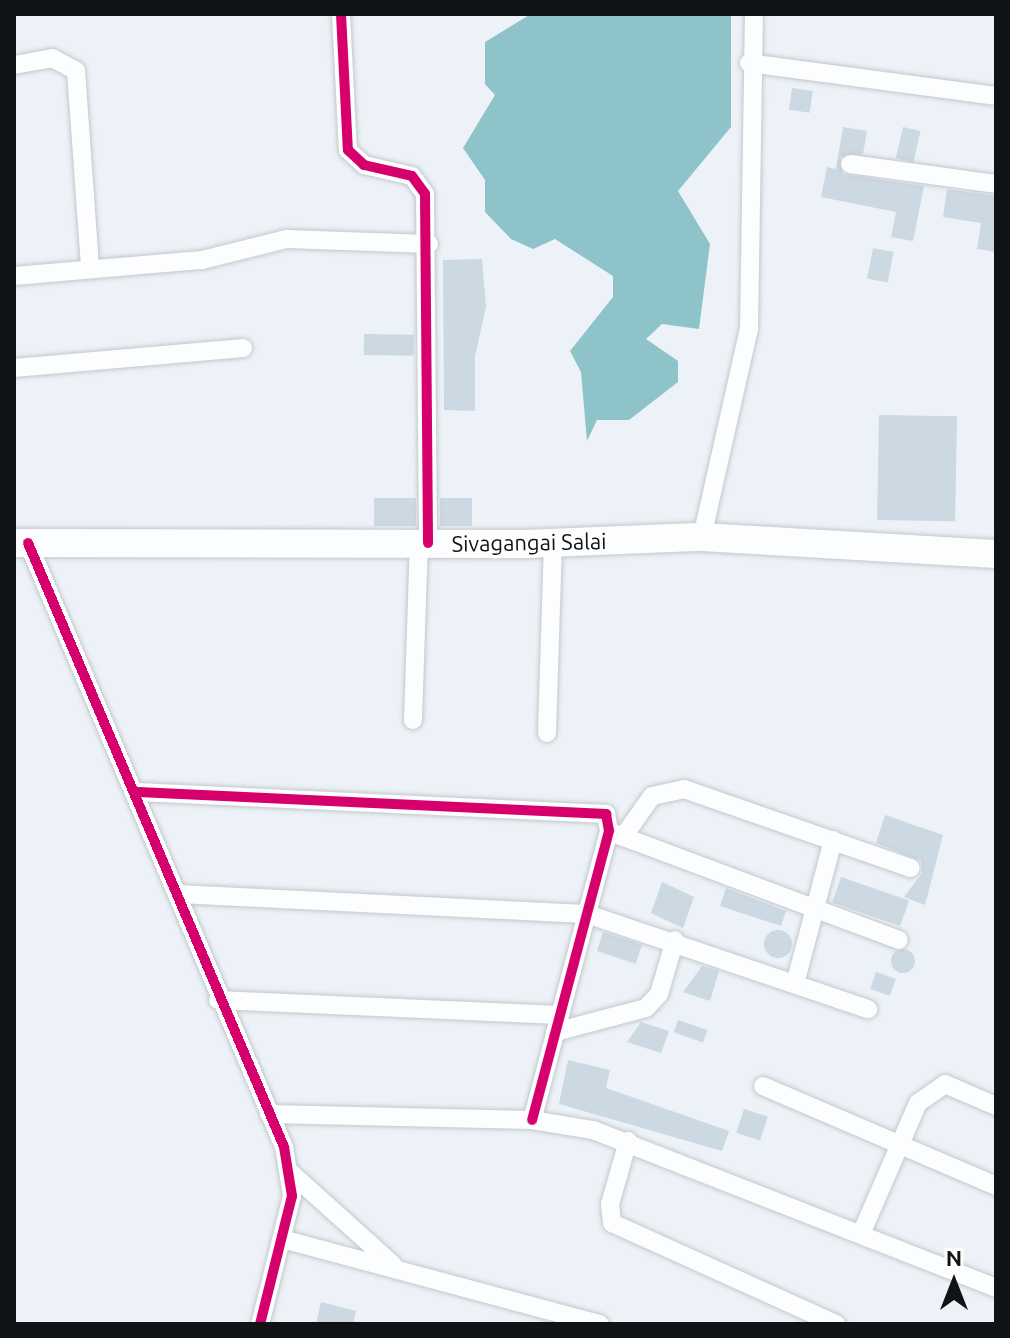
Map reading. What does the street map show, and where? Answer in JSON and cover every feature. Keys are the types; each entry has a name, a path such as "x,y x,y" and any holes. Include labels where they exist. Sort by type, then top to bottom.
{"main road":[{"name":"Sivagangai Salai","path":"21,543 553,543 702,537 996,554"}],"street":[{"path":"341,14 348,150 364,165 421,183 429,244 424,543 413,720"},
{"path":"702,537 749,329 749,63 754,14"},
{"path":"14,65 52,58 76,71 90,268"},
{"path":"749,63 996,96"},
{"path":"850,164 996,184"},
{"path":"14,276 202,260 287,239 429,244"},
{"path":"14,368 243,348"},
{"path":"21,543 138,792 218,1000 269,1114 291,1173 400,1270"},
{"path":"547,733 553,543"},
{"path":"532,1120 587,914 616,834 652,796 684,789 911,868"},
{"path":"138,792 596,810 609,819 616,834 813,912 899,940"},
{"path":"795,984 833,840"},
{"path":"177,894 587,914 675,940 868,1009"},
{"path":"218,1000 558,1023 646,1008 659,994 675,940"},
{"path":"861,1234 918,1103 945,1084 996,1106"},
{"path":"763,1086 901,1142 996,1186"},
{"path":"269,1114 532,1120 628,1141 996,1288"},
{"path":"628,1141 610,1204 612,1223 836,1324"},
{"path":"260,1324 282,1239 291,1173"},
{"path":"282,1239 600,1324"}],"water":[{"path":"531,14 731,14 731,127 678,191 710,244 699,329 662,324 646,339 678,361 678,382 629,420 597,420 587,441 581,372 570,351 613,297 613,276 555,239 533,249 511,239 485,212 485,180 463,148 495,95 485,84 485,42"}],"building":[{"path":"792,88 813,91 810,113 789,110"},
{"path":"843,127 867,131 863,154 840,157 843,174 924,186 913,241 891,237 896,212 821,197 827,167 836,169"},
{"path":"903,127 921,131 913,162 896,158"},
{"path":"947,189 996,196 996,252 977,249 981,223 943,217"},
{"path":"873,248 894,252 888,282 867,278"},
{"path":"482,259 486,307 475,356 475,411 444,410 443,260"},
{"path":"364,334 414,335 414,356 364,355"},
{"path":"879,415 957,416 955,521 877,520"},
{"path":"374,498 416,498 416,526 374,526"},
{"path":"440,498 472,498 472,526 440,526"},
{"path":"885,815 943,835 925,905 904,897 922,873 921,861 876,843"},
{"path":"841,877 909,900 900,926 832,903"},
{"path":"662,882 694,897 683,928 651,913"},
{"path":"726,888 786,911 781,926 720,906"},
{"path":"778,930 788,934 792,944 788,954 778,958 768,954 764,944 768,934"},
{"path":"603,932 642,945 636,964 597,951"},
{"path":"903,949 914,956 915,961 908,972 903,973 892,966 891,961 898,950"},
{"path":"702,966 719,971 710,1001 683,992"},
{"path":"876,972 896,979 890,996 870,989"},
{"path":"678,1020 707,1030 703,1042 674,1032"},
{"path":"641,1022 669,1031 661,1053 627,1042"},
{"path":"568,1060 610,1070 606,1088 729,1131 722,1151 559,1104"},
{"path":"744,1109 768,1117 760,1141 736,1133"},
{"path":"321,1302 356,1311 353,1324 316,1324"}],"cycle path":[{"path":"341,14 348,150 364,165 412,176 425,194 428,543"},
{"path":"28,543 284,1147 292,1196 260,1324"},
{"path":"138,792 606,814 609,831 532,1120"}]}
